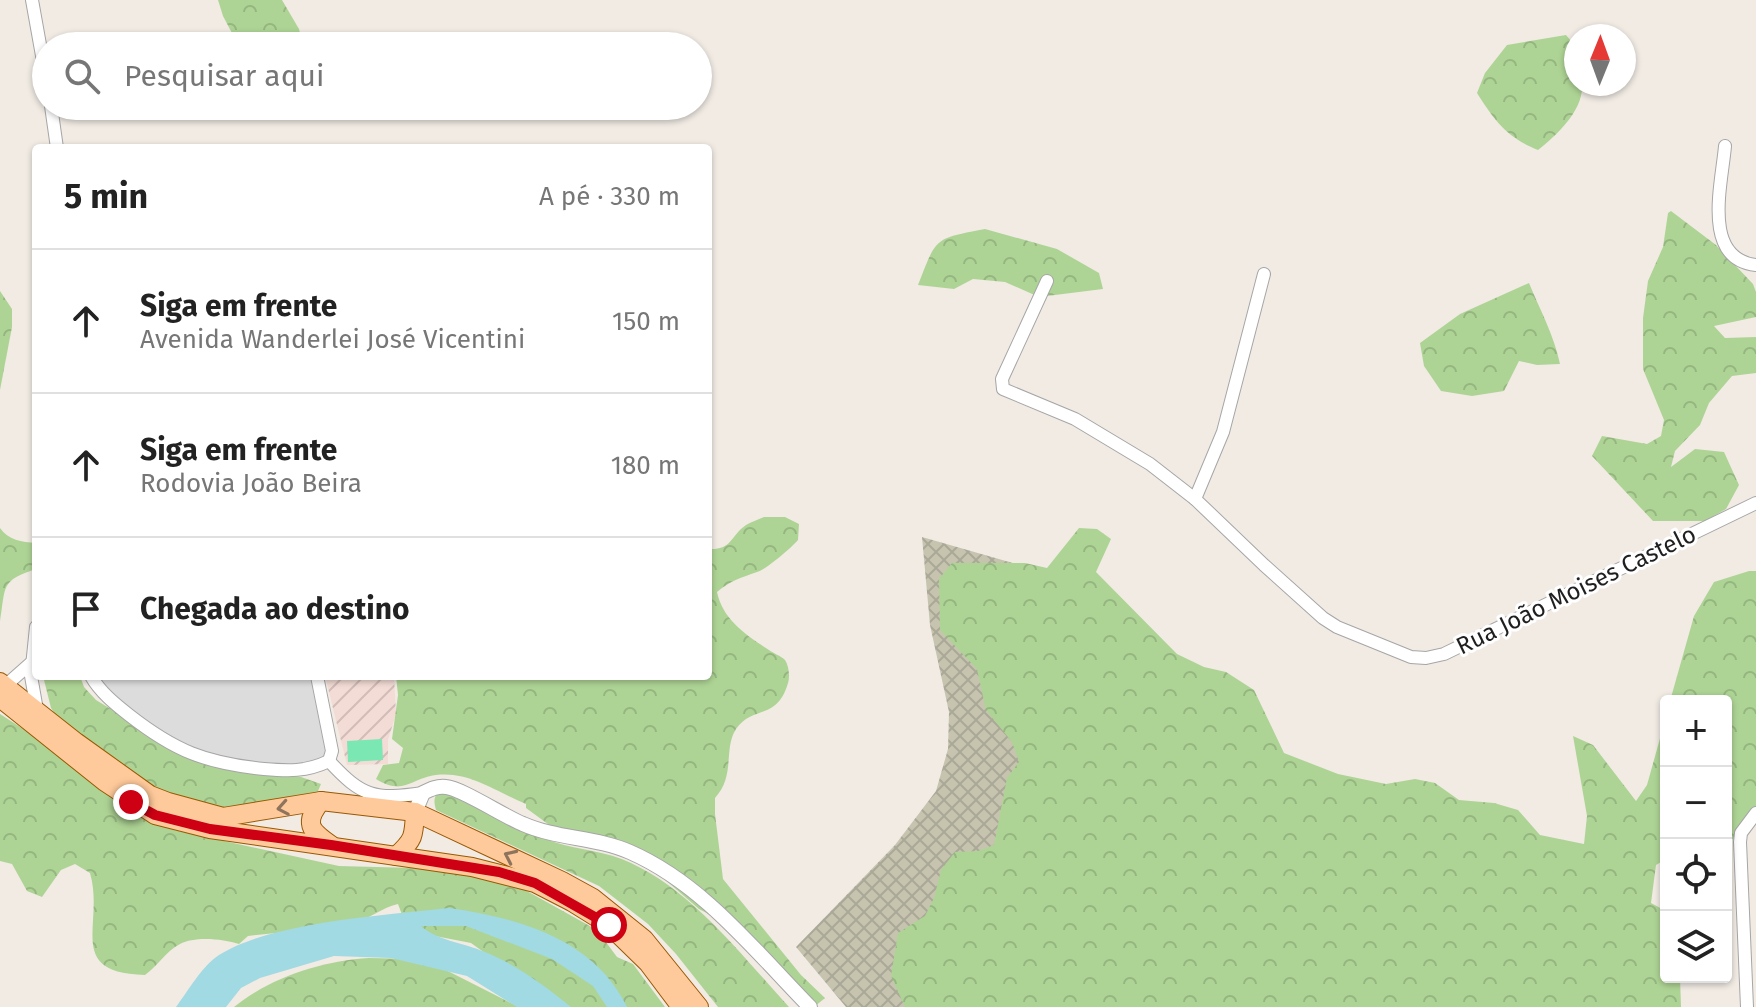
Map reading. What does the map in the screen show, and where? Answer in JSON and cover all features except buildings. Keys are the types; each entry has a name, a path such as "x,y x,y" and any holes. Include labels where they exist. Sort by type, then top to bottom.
{"main road":[{"path":"2,688 37,710 150,795 197,812 223,817 321,801 360,803 415,812 593,898 644,939 699,1007"},
{"path":"2,688 105,782 155,815 210,829 499,872 535,883 609,925 648,963 681,1007"},
{"path":"321,801 313,811 311,827 315,834 331,845"},
{"path":"396,856 409,844 414,834 415,812"}],"street":[{"path":"32,0 38,32"},
{"path":"53,120 56,144"},
{"path":"1725,146 1719,222 1721,240 1730,254 1746,264 1756,265"},
{"path":"1195,499 1216,455 1264,274"},
{"name":"Rua João Moises Castelo","path":"1047,281 1001,385 1006,392 1062,413 1131,452 1195,499 1323,618 1349,634 1411,657 1444,654 1756,503"},
{"path":"32,656 32,671"},
{"path":"2,688 31,663"},
{"path":"33,680 37,710"},
{"path":"94,680 118,707 158,738 182,751 235,766 297,771 329,761 332,751 318,680"},
{"path":"329,761 360,790 398,796 423,793 434,787 452,788 525,825 627,851 664,869 703,899 810,1007"},
{"path":"415,812 423,793"},
{"path":"1747,1007 1740,842 1741,833 1756,813"}],"shaded area":[{"path":"922,537 1058,576 1401,1007 846,1007 796,947 895,845 936,791 948,749 949,712 930,625"},
{"path":"91,680 325,680 328,724 325,764 243,766 178,750"},
{"path":"326,680 394,680 396,714 388,740 388,764 347,765"}],"green space":[{"path":"218,0 282,0 300,32 231,32"},
{"path":"1564,35 1564,96 1581,96 1579,103 1568,121 1538,150 1502,127 1477,93 1485,73 1507,45"},
{"path":"1671,211 1716,245 1753,284 1756,292 1756,317 1714,326 1725,338 1756,337 1756,373 1732,376 1709,403 1700,425 1675,451 1671,467 1695,449 1724,452 1739,485 1726,509 1705,521 1653,521 1592,456 1602,436 1647,444 1661,436 1664,420 1643,369 1643,318 1648,281 1663,247 1668,213"},
{"path":"985,229 1057,249 1099,273 1103,289 1039,297 1005,282 973,279 954,289 918,285 929,257 939,243 955,235"},
{"path":"1529,283 1560,364 1537,365 1519,361 1504,391 1472,396 1441,391 1424,366 1420,343 1460,314"},
{"path":"0,291 12,309 12,327 0,390"},
{"path":"764,517 785,517 799,524 798,540 785,553 767,567 717,592 724,611 737,626 785,660 789,681 778,703 743,722 732,737 725,780 715,798 723,879 801,975 825,998 814,1007 716,918 699,909 648,865 552,827 526,808 526,804 472,779 436,775 393,786 376,779 383,765 399,763 403,748 392,739 398,695 396,680 712,680 712,549 727,545 746,525"},
{"path":"0,528 11,538 32,542 32,571 16,577 7,586 0,622"},
{"path":"1079,528 1097,529 1111,539 1096,572 1177,654 1204,667 1226,672 1254,690 1284,753 1338,774 1386,784 1415,779 1435,783 1459,800 1494,803 1518,810 1540,835 1584,844 1587,816 1573,736 1593,745 1636,801 1647,785 1660,738 1660,863 1656,865 1651,903 1660,908 1660,983 1680,983 1681,1007 905,1007 891,976 898,933 925,916 934,898 941,870 955,852 978,851 994,845 1007,778 1019,762 1012,742 986,710 977,669 940,630 939,579 952,563 1025,563 1047,568"},
{"path":"1756,571 1756,818 1732,840 1732,695 1672,695 1694,616 1714,582"},
{"path":"44,680 81,680 96,700 170,745 271,774 301,777 321,784 315,798 220,813 152,792 61,723 51,708"},
{"path":"0,714 174,830 339,866 489,870 597,930 617,957 633,964 665,1007 567,1007 550,1000 471,943 435,936 404,920 398,904 353,923 248,936 239,944 209,939 186,941 170,951 145,975 120,972 104,965 96,955 93,942 90,873 75,864 61,870 42,897 27,891 12,864 0,861"},
{"path":"382,739 383,760 348,762 347,741"},
{"path":"443,788 539,836 622,859 654,876 697,908 789,1007 718,1007 648,924 599,886 436,810 435,798"},
{"path":"369,958 418,959 434,964 519,1007 234,1007 264,987 298,972"}],"water":[{"path":"449,908 502,918 575,948 613,984 627,1007 607,1007 593,986 552,959 466,926 421,926 434,935 508,963 571,1007 517,1007 467,976 391,958 334,956 260,978 241,988 226,1007 176,1007 213,960 241,944 298,927"}],"route":[{"path":"131,802 155,815 182,824 499,872 535,883 609,925"}]}
